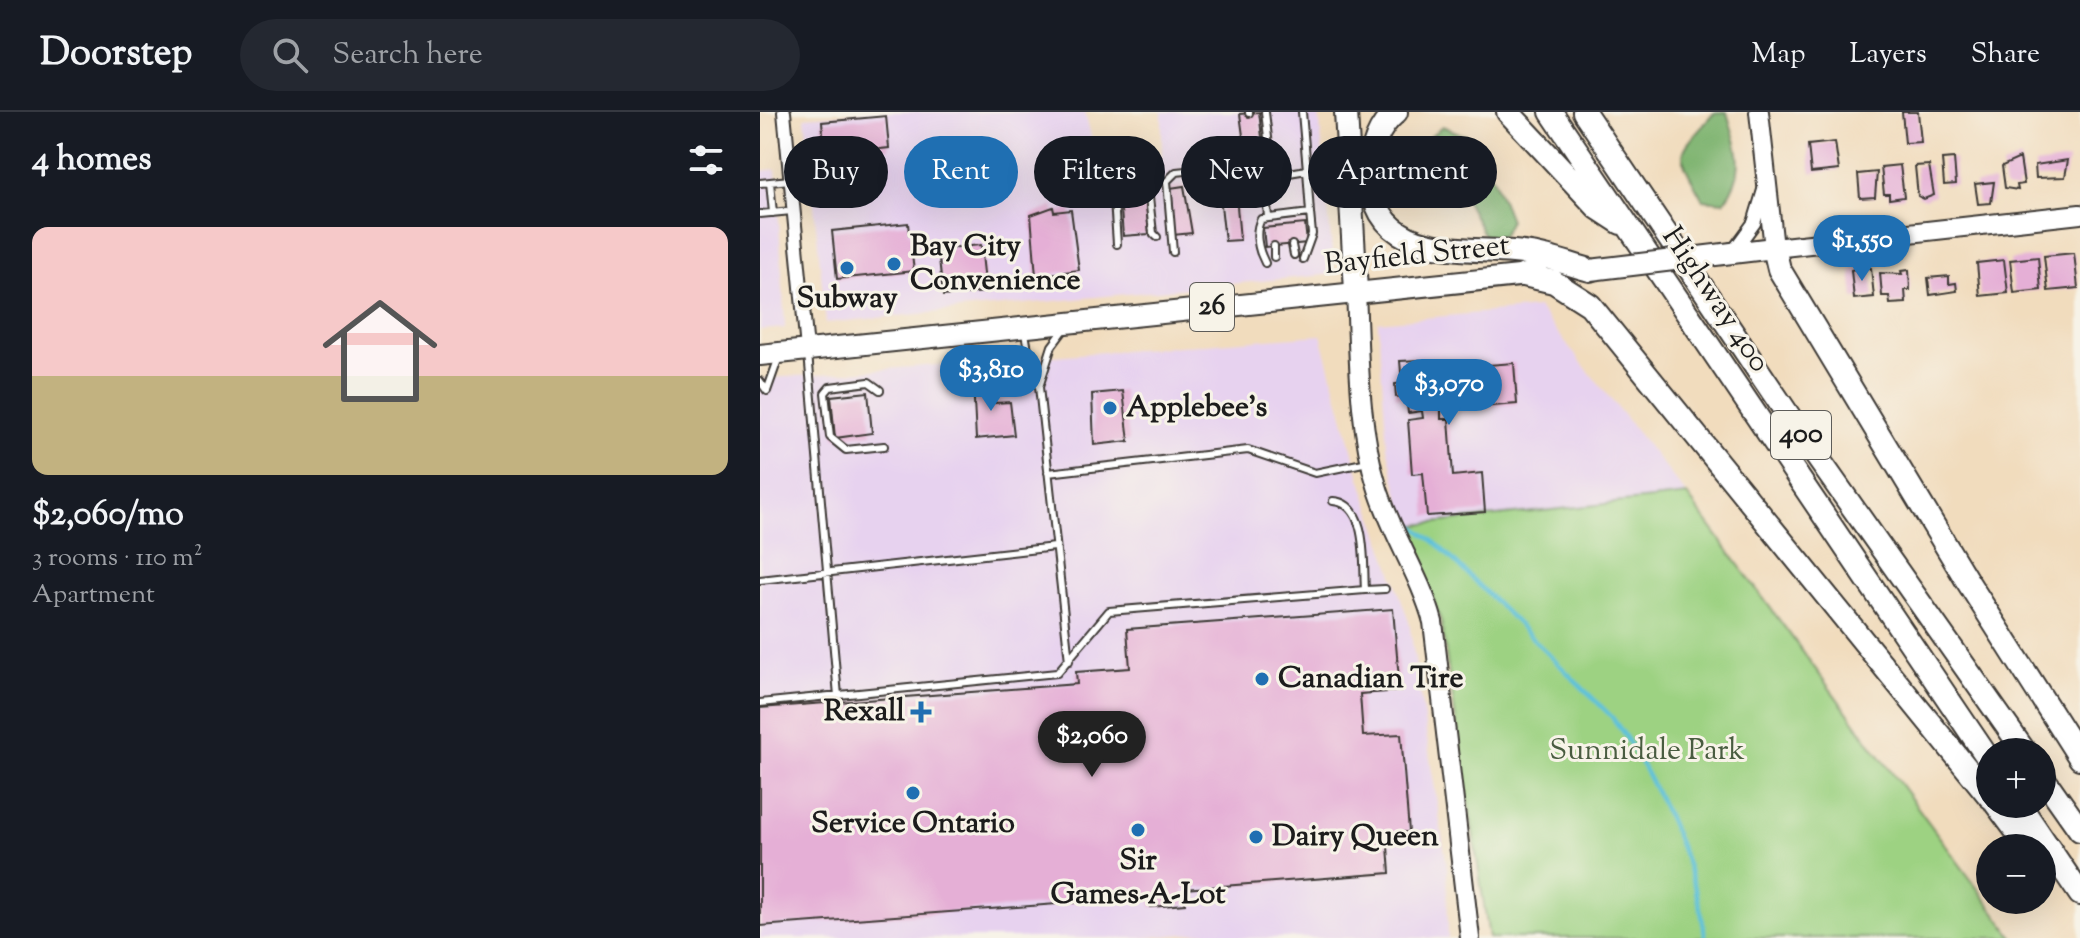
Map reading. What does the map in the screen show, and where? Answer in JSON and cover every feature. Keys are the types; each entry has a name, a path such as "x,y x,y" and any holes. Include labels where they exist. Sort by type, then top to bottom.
{"highway":[{"path":"1346,112 1356,291"},
{"path":"1396,112 1378,132 1371,156 1371,180 1378,205 1392,226 1410,240 1432,248 1530,254 1590,270"},
{"path":"1508,112 1598,208 1632,231"},
{"name":"Highway 400","path":"1551,112 1976,740"},
{"name":"Highway 400","path":"1584,112 1803,437 2015,738"},
{"path":"1774,248 1787,282 1966,579 2080,758"},
{"path":"1524,275 1554,282 1590,305 1976,780"},
{"path":"2056,796 2080,830"},
{"path":"2028,818 2080,894"},
{"path":"2056,879 2080,905"}],"main road":[{"name":"Bayfield Street","path":"760,355 1069,325 1356,291 1590,270 1774,248"}],"street":[{"path":"784,112 786,136"},
{"path":"1759,112 1774,248"},
{"path":"1732,253 1754,223 1766,183"},
{"path":"792,208 807,349"},
{"name":"Bayfield Street","path":"1774,248 2080,214"},
{"path":"1356,291 1362,390 1371,461 1384,507 1416,570 1433,622 1470,938"}],"lane":[{"path":"1265,112 1268,136"},
{"path":"1302,112 1312,234 1303,259"},
{"path":"1292,172 1307,170"},
{"path":"1173,252 1167,181 1181,172"},
{"path":"760,183 784,181"},
{"path":"770,182 773,213"},
{"path":"1117,244 1115,191 1121,184 1131,182 1141,182 1148,188 1153,233 1157,237"},
{"path":"1269,208 1272,227"},
{"path":"760,214 792,211"},
{"path":"1265,263 1260,253 1257,227 1261,219 1310,213"},
{"path":"1289,216 1291,225"},
{"path":"1292,245 1294,255"},
{"path":"1274,246 1274,257"},
{"path":"1069,325 1052,346 1039,387 1069,661"},
{"path":"1024,329 1033,378 1039,387"},
{"path":"807,349 838,696"},
{"path":"760,381 767,391 781,352"},
{"path":"880,390 869,382 830,387 825,393 830,437 846,450 884,446"},
{"path":"1048,473 1248,450 1315,473 1371,461"},
{"path":"1333,501 1344,501 1353,509 1359,524 1365,590"},
{"path":"760,580 1055,547"},
{"path":"760,703 1057,673 1109,611 1385,589"}],"shaded area":[{"path":"872,112 1085,112 1091,136 1034,136 1034,208 1165,208 1162,112 1319,112 1321,136 1308,136 1308,208 1328,208 1334,274 826,323 814,208 888,208 888,136 807,136 805,117"},
{"path":"776,169 785,328 760,330 760,171"},
{"path":"1538,308 1687,495 1406,526 1387,446 1378,322"},
{"path":"1321,335 1360,478 1409,622 1447,867 1448,938 1208,938 1207,932 1142,938 760,938 760,379"}],"green space":[{"path":"1727,112 1739,158 1736,179 1724,202 1703,200 1687,170 1683,154 1692,138 1714,113"},
{"path":"1442,126 1467,136 1431,136"},
{"path":"1497,188 1510,220 1502,236 1485,237 1470,208 1497,208"},
{"name":"Sunnidale Park","path":"1687,495 1976,887 1976,914 1996,914 2014,938 1489,938 1441,621 1406,526"}],"building":[{"path":"1259,112 1262,136 1243,136 1240,114"},
{"path":"1902,112 1918,112 1921,142 1905,143"},
{"path":"886,116 888,136 823,136 822,122"},
{"path":"1835,142 1839,170 1811,173 1808,145"},
{"path":"1954,158 1956,184 1944,185 1942,159"},
{"path":"2020,158 2024,184 2017,185 2018,190 2005,188 2002,166"},
{"path":"2068,160 2065,177 2036,178 2035,165"},
{"path":"1900,165 1904,197 1889,199 1889,194 1884,194 1881,167"},
{"path":"1929,165 1934,195 1924,199 1918,196 1915,166"},
{"path":"1877,172 1875,197 1860,198 1858,174"},
{"path":"1994,182 1991,203 1978,204 1975,184"},
{"path":"1181,186 1181,208 1188,208 1192,233 1173,235 1170,188"},
{"path":"1050,208 1054,212 1071,210 1079,270 1036,276 1031,215"},
{"path":"1121,208 1146,208 1149,234 1123,236"},
{"path":"1221,208 1237,208 1240,240 1225,241"},
{"path":"908,223 909,234 914,233 916,247 911,247 914,271 837,279 832,231"},
{"path":"1305,224 1307,243 1265,247 1263,228"},
{"path":"981,245 986,292 943,296 938,249"},
{"path":"2074,253 2078,288 2048,291 2044,256"},
{"path":"2038,257 2041,290 2014,293 2010,260"},
{"path":"2004,260 2008,293 1980,296 1977,263"},
{"path":"1865,266 1871,268 1874,297 1854,299 1851,270"},
{"path":"1909,270 1910,290 1905,290 1906,303 1890,304 1889,296 1882,296 1880,273 1902,274 1901,271"},
{"path":"1949,276 1949,284 1956,283 1957,291 1930,295 1928,278"},
{"path":"1421,360 1422,370 1514,363 1517,404 1441,410 1441,419 1449,419 1453,476 1482,473 1485,512 1427,516 1423,473 1412,474 1408,420 1423,418 1422,411 1408,413 1406,396 1396,397 1395,384 1402,383 1400,361"},
{"path":"989,379 995,403 1010,402 1014,435 976,439 973,381"},
{"name":"Applebee's","path":"1123,391 1129,441 1094,445 1092,394"},
{"path":"868,392 872,433 835,438 831,396"},
{"path":"1393,609 1400,691 1360,694 1363,736 1401,734 1409,832 1387,833 1390,873 1184,889 1185,904 1151,907 1150,897 760,926 760,708 1077,684 1076,672 1130,668 1127,629"}],"waterway":[{"path":"1400,515 1437,544 1612,717 1641,764 1670,823 1694,884 1705,938"}],"place":[{"name":"Bay City Convenience","path":"894,264"},
{"name":"Subway","path":"847,268"},
{"name":"Applebee's","path":"1110,408"},
{"name":"Canadian Tire","path":"1262,679"},
{"name":"Rexall","path":"921,712"},
{"name":"Service Ontario","path":"913,793"},
{"name":"Sir Games-A-Lot","path":"1138,830"},
{"name":"Dairy Queen","path":"1256,837"}]}
